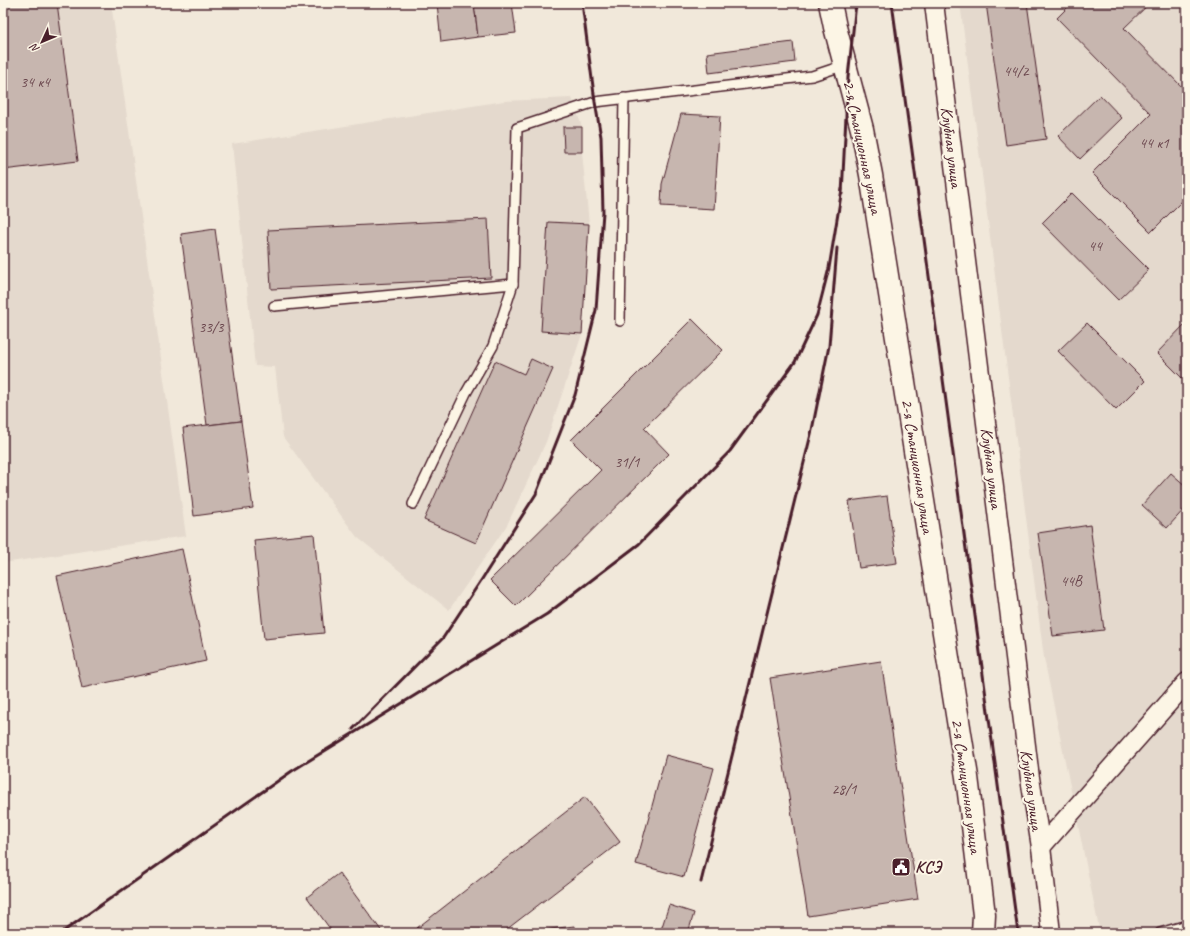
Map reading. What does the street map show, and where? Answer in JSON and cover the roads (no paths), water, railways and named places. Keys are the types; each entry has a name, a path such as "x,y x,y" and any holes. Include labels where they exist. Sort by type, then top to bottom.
{"main road":[{"name":"2-я Станционная улица","path":"830,3 872,174 967,777 984,915 983,933"}],"street":[{"name":"Клубная улица","path":"934,3 1027,754 1041,847 1051,933"},
{"path":"1041,847 1187,682"}],"lane":[{"path":"413,504 466,393 493,346 513,284 517,128 595,102 812,76 845,65"},
{"path":"620,321 624,98"},
{"path":"274,306 513,284"},
{"path":"1160,933 1187,925"}],"railway":[{"path":"353,729 443,638 536,494 575,395 596,310 603,212 601,137 582,3"},
{"path":"842,194 848,77 856,3"},
{"path":"892,3 1018,933"},
{"path":"61,933 292,771 547,614 639,544 730,451 795,362 817,315 829,268 842,189"},
{"path":"701,882 812,430 829,346 837,248"}],"place":[{"name":"КСЭ","path":"901,867"}]}
